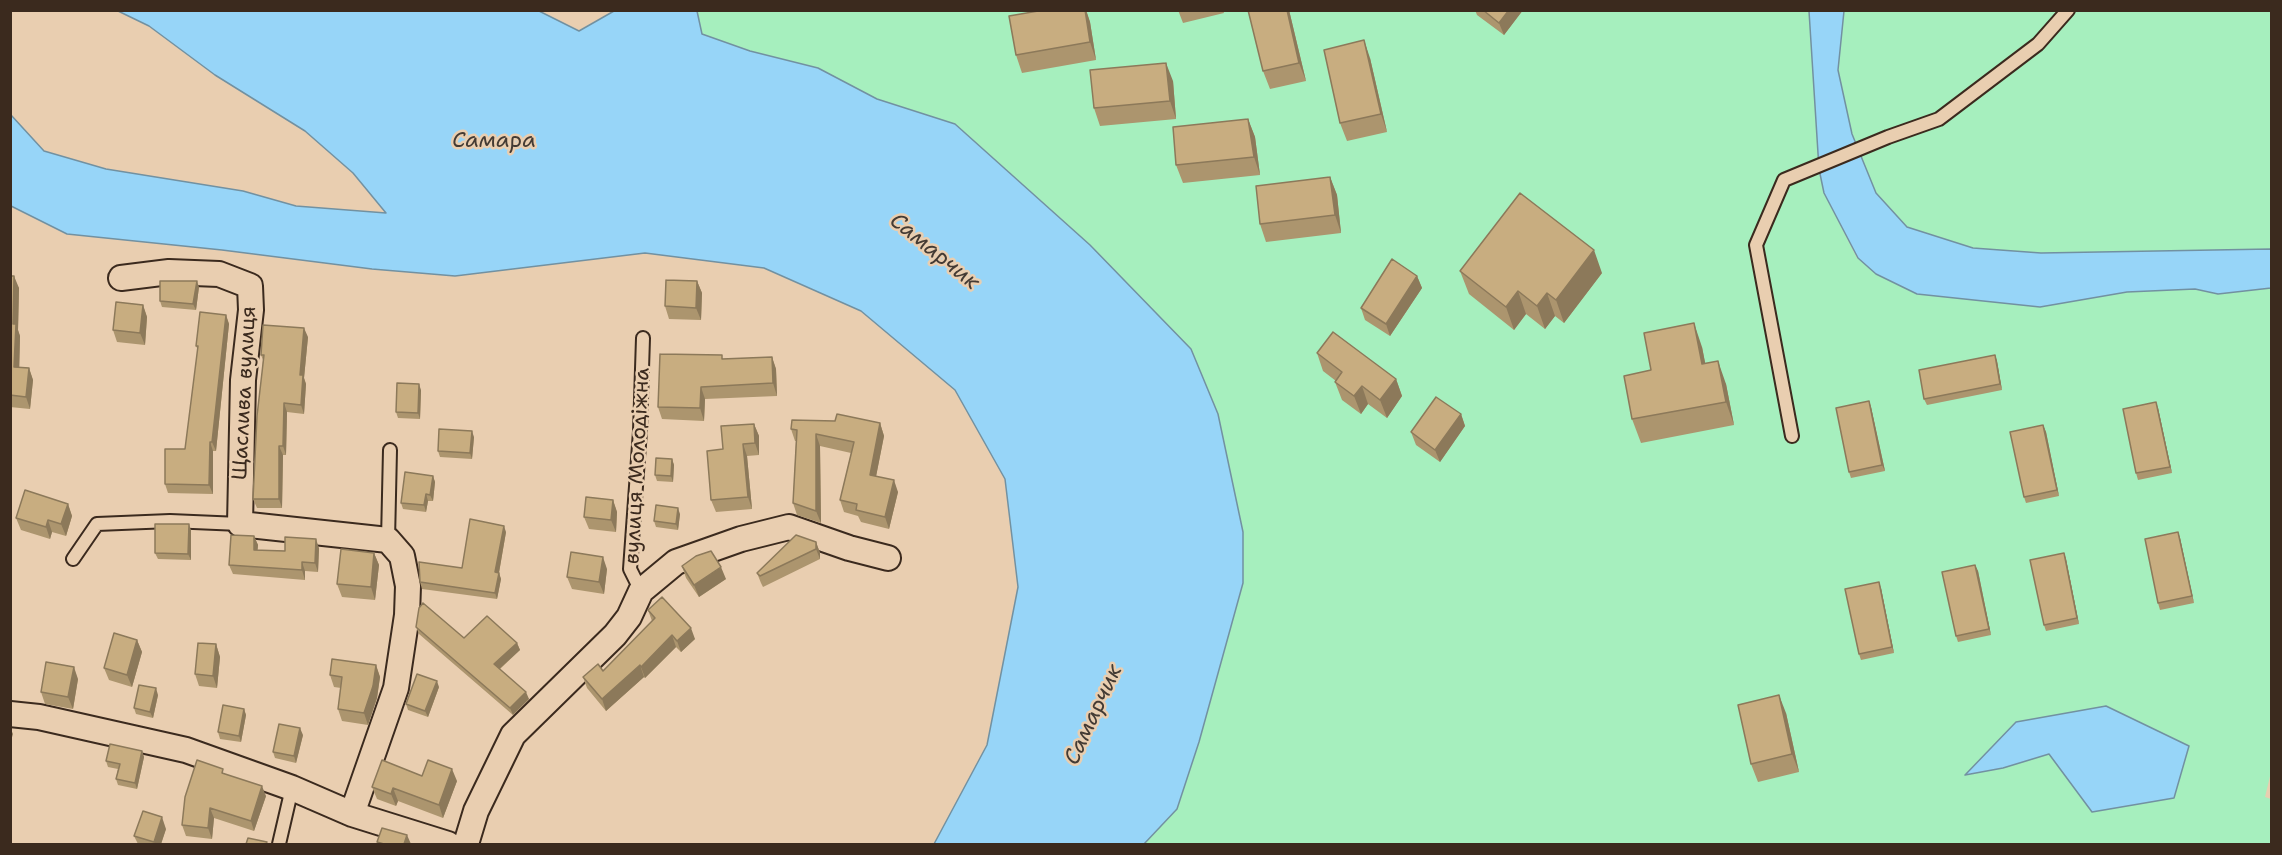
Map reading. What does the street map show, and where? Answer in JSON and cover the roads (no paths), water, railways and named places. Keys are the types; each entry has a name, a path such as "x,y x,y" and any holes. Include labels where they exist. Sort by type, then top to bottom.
{"street":[{"name":"Щаслива вулиця","path":"121,279 169,272 219,274 249,286 251,310 243,380 240,524"},
{"path":"240,524 388,540 402,556 408,586 407,615 396,688 352,814"},
{"name":"вулиця Молодіжна","path":"466,844 486,789 513,735 615,635 629,617 641,591 676,562 741,538 789,527 849,548 888,558"},
{"path":"10,714 39,717 186,750 292,788 352,814 448,844"}],"lane":[{"path":"1792,436 1756,245 1784,180 1939,120 2038,44 2068,10"},
{"name":"вулиця Молодіжна","path":"641,591 630,569 640,431 643,338"},
{"path":"388,540 390,450"},
{"path":"73,559 97,524 170,521 240,524"},
{"path":"279,844 292,788"}],"water":[{"name":"Самара","path":"118,11 539,11 579,31 614,11 697,11 702,34 750,51 818,68 877,99 955,124 1090,245 1191,349 1218,414 1243,532 1243,583 1199,742 1177,809 1144,844 934,844 987,745 1018,587 1005,479 955,390 861,311 764,268 645,253 455,276 372,269 67,234 11,206 11,115 44,151 106,169 243,191 296,206 386,213 353,173 305,131 215,75 149,26"},
{"path":"1809,11 1844,11 1838,70 1852,134 1876,193 1907,227 1973,248 2041,253 2271,249 2271,288 2218,294 2195,289 2127,292 2040,307 1917,294 1876,274 1858,258 1824,193 1819,169"},
{"path":"2106,706 2189,746 2174,798 2092,812 2049,754 2003,768 1965,775 2016,722"}],"water label":[{"name":"Самарчик","path":"934,252"},
{"name":"Самарчик","path":"1094,715"}]}
